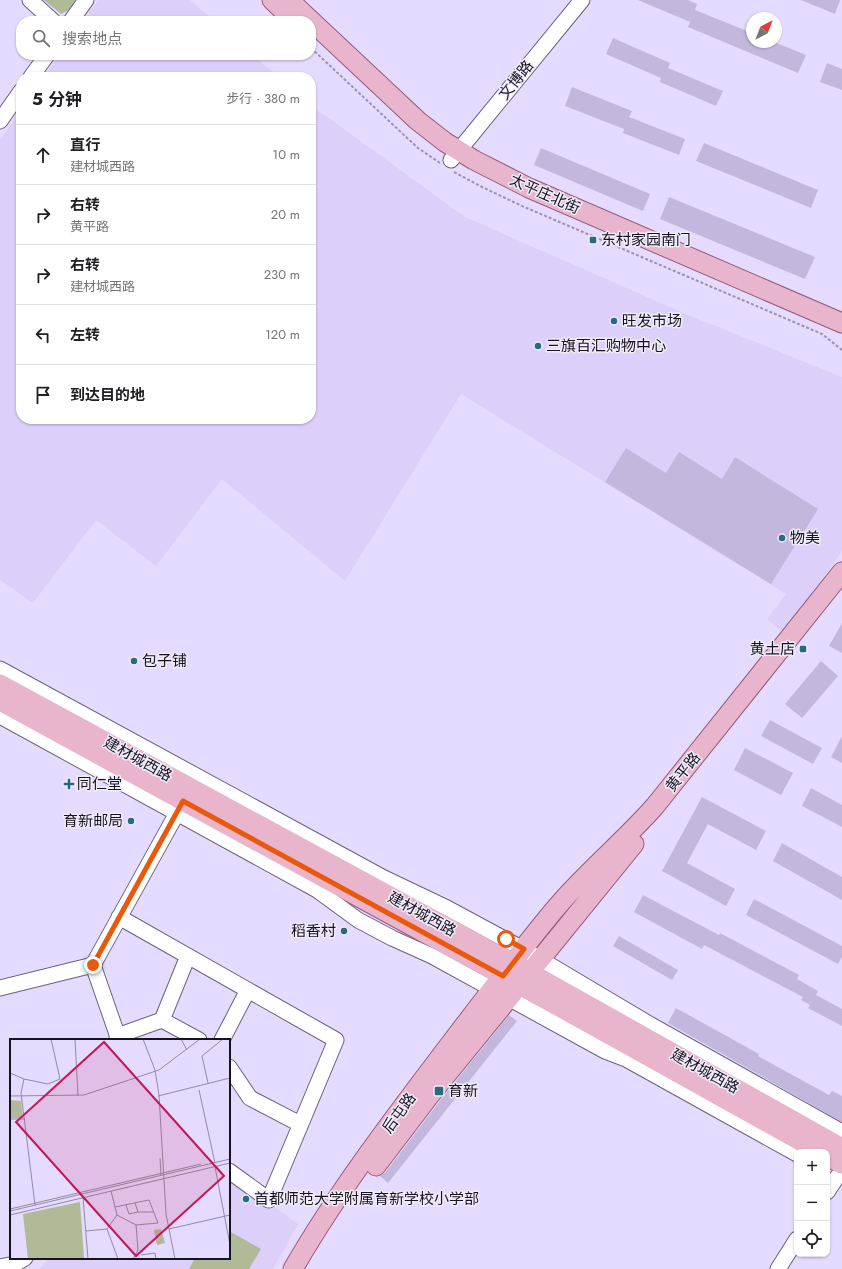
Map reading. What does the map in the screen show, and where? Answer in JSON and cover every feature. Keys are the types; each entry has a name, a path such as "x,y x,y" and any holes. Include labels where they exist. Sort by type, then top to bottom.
{"main road":[{"path":"272,0 289,16"},
{"name":"太平庄北街","path":"289,0 306,16"},
{"name":"太平庄北街","path":"316,25 455,156 485,179 525,198 842,335"},
{"name":"太平庄北街","path":"316,42 414,133 437,152 455,156 490,169 529,188 842,323"},
{"name":"黄平路","path":"516,974 563,899 632,831 655,806 842,572"},
{"name":"黄平路","path":"516,974 842,588"},
{"name":"建材城西路","path":"5,701 842,1148"},
{"name":"建材城西路","path":"5,701 180,807 516,974 815,1149"},
{"name":"后屯路","path":"293,1269 310,1239 425,1077 516,974"},
{"name":"后屯路","path":"308,1269 342,1214 516,974"},
{"path":"830,1161 837,1173"}],"street":[{"path":"30,0 48,16"},
{"path":"75,16 86,0"},
{"name":"文博路","path":"455,156 582,0"},
{"path":"35,72 43,60"},
{"path":"0,121 16,98"},
{"name":"建材城西路","path":"0,669 5,701"},
{"path":"180,807 93,965 118,1038 162,1020 188,956"},
{"path":"119,917 336,1040 269,1200 230,1172"},
{"path":"0,988 93,965"},
{"name":"建材城西路","path":"516,974 651,1025 842,1132"},
{"name":"建材城西路","path":"516,974 604,1051 626,1059 794,1152"},
{"path":"223,1039 248,990"},
{"path":"162,1020 197,1039"},
{"path":"230,1068 250,1098 300,1124"},
{"path":"830,1186 837,1173"},
{"path":"778,1269 794,1244"},
{"path":"0,1267 19,1264"}],"path":[{"path":"316,53 413,143"},
{"path":"486,189 529,209 822,334 842,350"}],"shaded area":[{"path":"98,0 190,0 208,16 87,16"},
{"path":"56,60 259,60 272,72 47,72"},
{"name":"三旗百汇购物中心","path":"316,109 465,217 688,315 842,377 842,551 785,634 767,619 786,594 461,394 345,581 222,479 156,566 96,520 33,603 0,580 0,140 16,117 16,424 316,424"},
{"name":"首都师范大学附属育新学校小学部","path":"230,1175 298,1224 273,1269 40,1269 47,1259 230,1259"}],"green space":[{"path":"44,0 75,0 69,10 61,14"},
{"path":"230,1232 261,1249 249,1269 189,1269 194,1259 230,1259"}],"building":[{"path":"638,0 688,0 697,4 695,10 746,31 746,48 782,48 782,45 806,55 798,73 688,27 690,22"},
{"path":"801,0 840,0 835,14"},
{"path":"613,38 670,63 668,68 723,91 716,106 660,82 661,78 606,54"},
{"path":"827,63 842,69 842,90 820,82"},
{"path":"572,87 632,111 629,117 685,139 679,155 623,133 624,129 565,106"},
{"path":"704,143 818,190 811,208 696,161"},
{"path":"541,148 650,194 643,211 534,165"},
{"path":"669,197 815,257 805,279 660,219"},
{"path":"626,448 666,473 679,452 722,479 735,457 818,509 771,584 605,482"},
{"path":"842,623 842,653 829,646"},
{"path":"821,661 838,676 802,718 785,704"},
{"path":"770,720 822,748 813,764 761,736"},
{"path":"842,736 842,763 831,757"},
{"path":"745,748 793,773 781,795 734,770"},
{"path":"811,788 842,805 842,827 802,806"},
{"path":"702,797 766,831 756,850 708,824 687,863 735,889 726,906 662,871"},
{"path":"782,843 842,877 842,900 773,861"},
{"path":"643,895 719,935 720,933 799,975 797,979 818,991 816,995 842,1009 842,1026 808,1008 810,1005 801,1000 803,997 704,945 702,949 634,912"},
{"path":"754,899 842,946 842,957 838,964 746,915"},
{"path":"619,936 678,970 672,980 613,946"},
{"path":"676,1008 829,1095 832,1091 842,1096 842,1122 668,1023"},
{"path":"509,1015 517,1021 388,1183 380,1176 385,1173 439,1102"}],"place":[{"name":"东村家园南门","path":"593,240"},
{"name":"旺发市场","path":"614,321"},
{"name":"三旗百汇购物中心","path":"538,346"},
{"name":"物美","path":"782,538"},
{"name":"黄土店","path":"803,649"},
{"name":"包子铺","path":"134,661"},
{"name":"同仁堂","path":"69,784"},
{"name":"育新邮局","path":"131,821"},
{"name":"稻香村","path":"344,931"},
{"name":"育新","path":"439,1091"},
{"name":"首都师范大学附属育新学校小学部","path":"246,1199"}],"route":[{"path":"93,965 183,801 503,976 524,949 506,939"}]}
